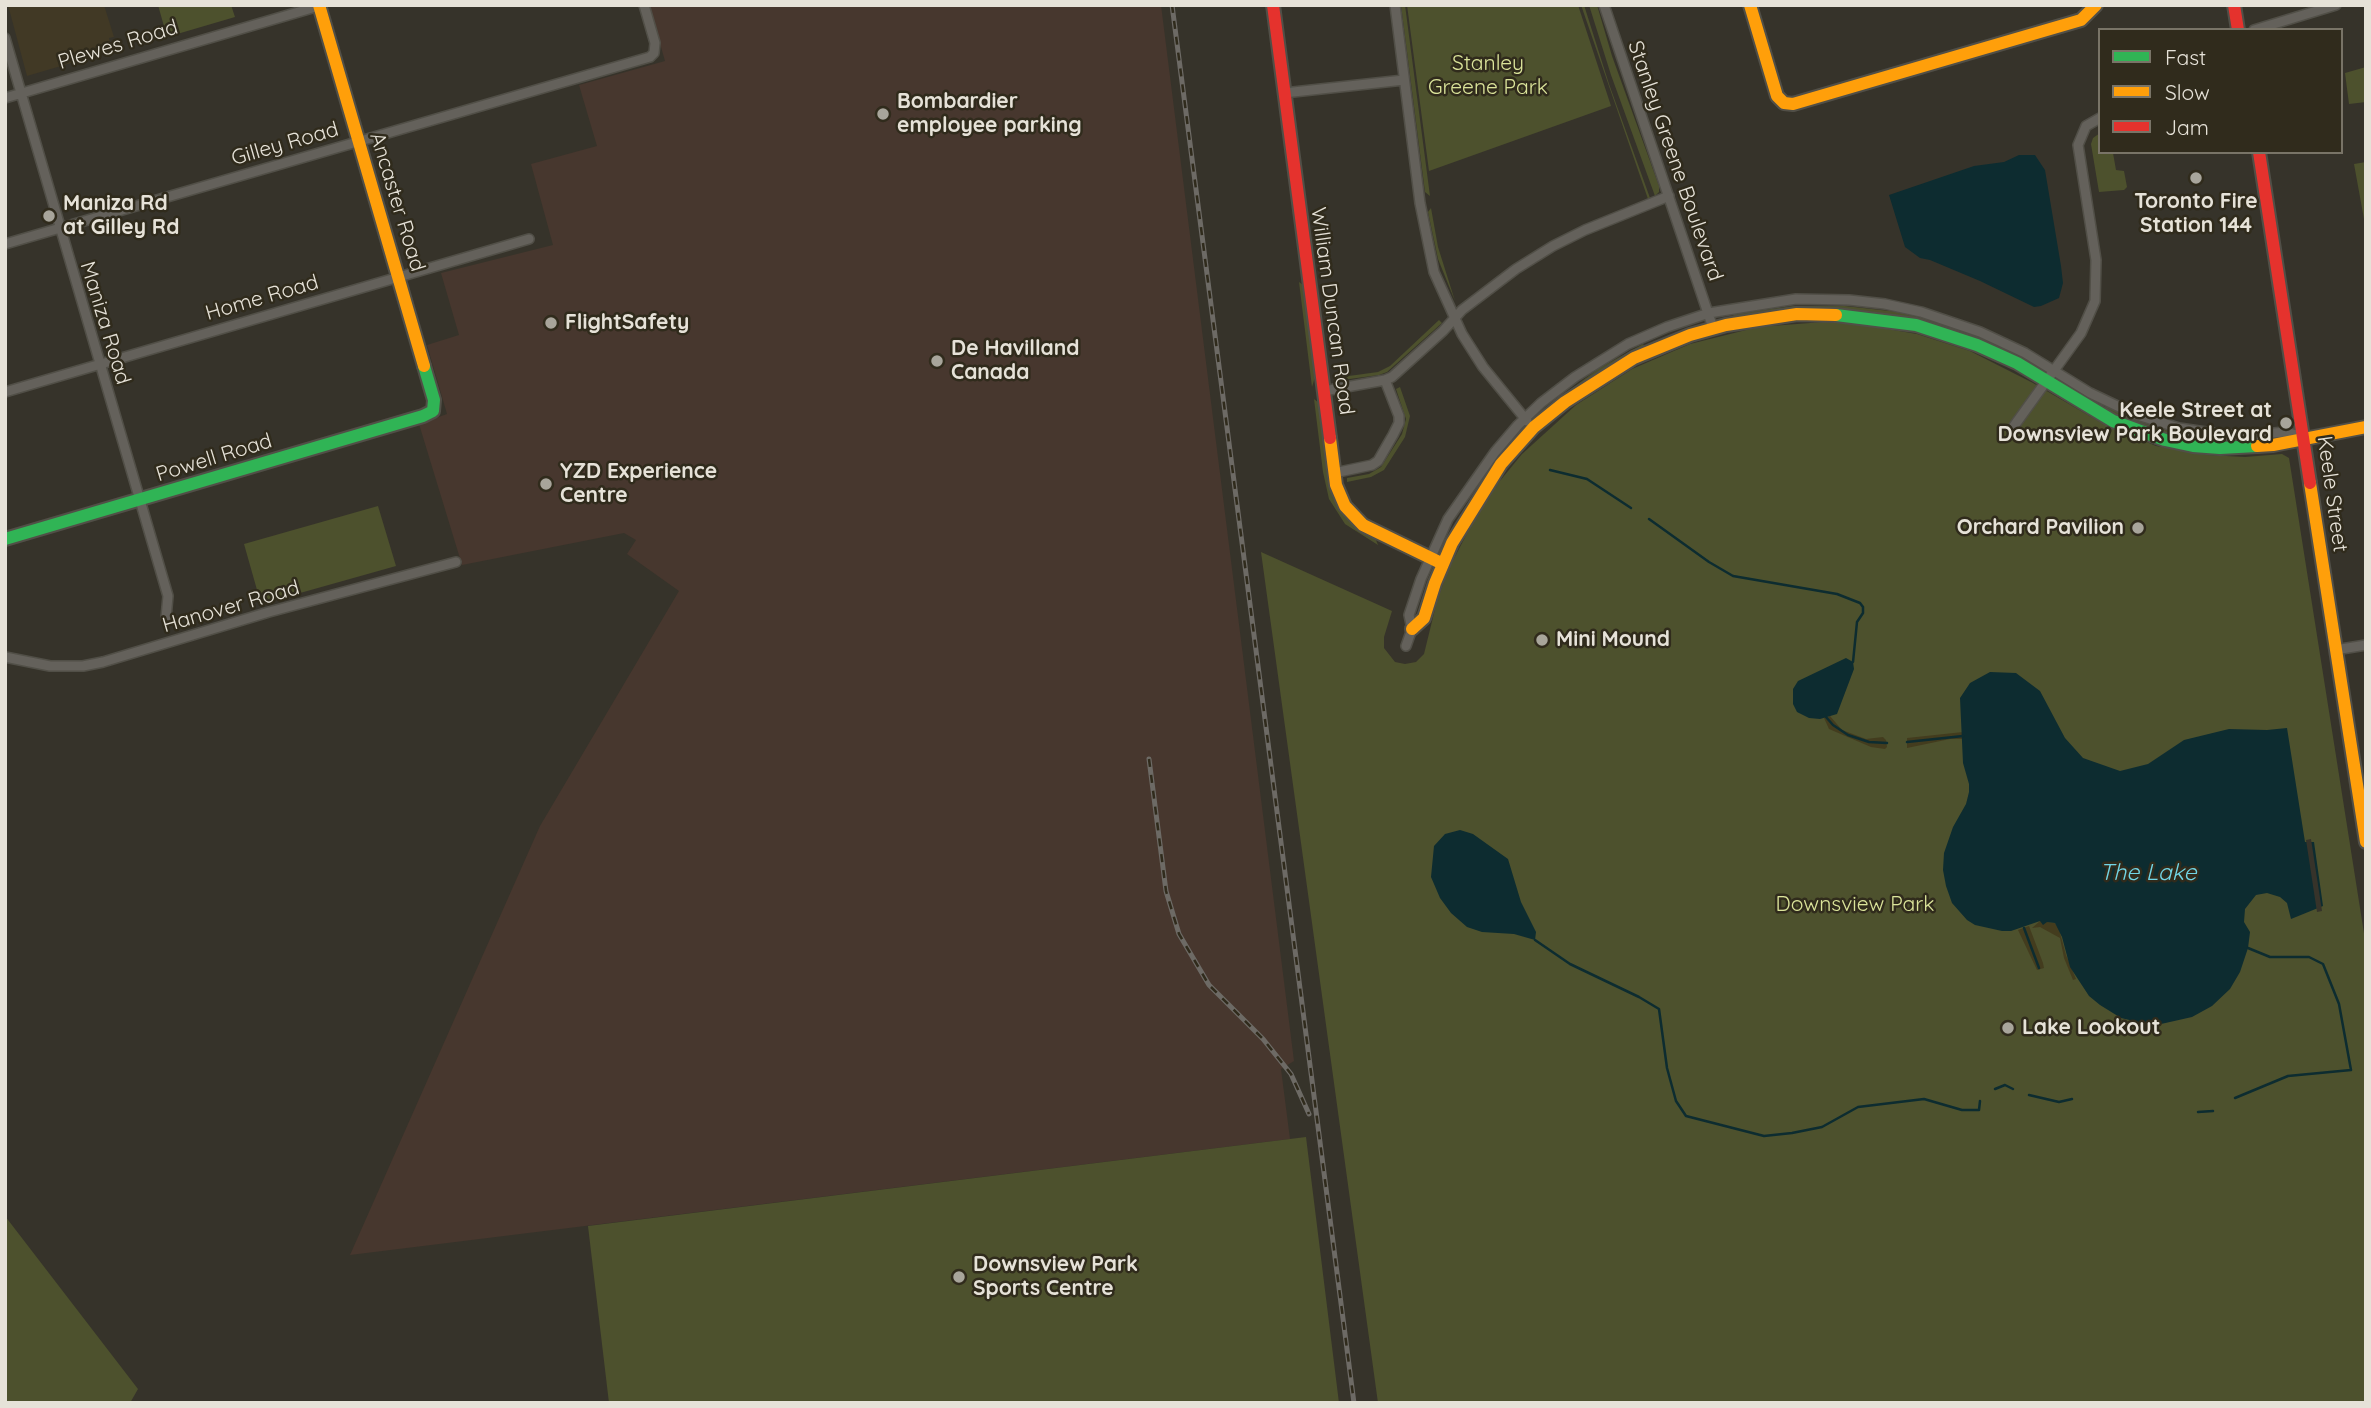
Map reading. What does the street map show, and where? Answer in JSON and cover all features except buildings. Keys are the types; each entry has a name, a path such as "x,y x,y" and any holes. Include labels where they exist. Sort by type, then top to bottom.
{"street":[{"name":"Plewes Road","path":"5,98 320,5"},
{"name":"Ancaster Road","path":"320,5 434,400 433,411"},
{"name":"Gilley Road","path":"5,244 642,59 654,53 655,43 644,5"},
{"name":"William Duncan Road","path":"1273,5 1334,473 1339,494 1353,516 1363,525 1443,564"},
{"path":"1395,5 1425,237 1438,283 1453,318 1483,367 1529,423"},
{"name":"Stanley Greene Boulevard","path":"1604,5 1713,328"},
{"path":"1750,5 1777,96 1784,103 1793,104 2081,20 2096,5"},
{"path":"2234,5 2238,28"},
{"path":"2261,28 2336,5"},
{"name":"Maniza Road","path":"5,38 167,596 166,618"},
{"path":"1284,93 1404,80"},
{"path":"2014,426 2081,333 2095,301 2096,260 2078,145 2085,126 2098,119"},
{"name":"Keele Street","path":"2259,154 2366,842"},
{"path":"1324,391 1385,380 1488,290 1553,246 1604,221 1669,197"},
{"name":"Home Road","path":"5,392 529,239"},
{"path":"1412,629 1409,615 1430,557 1448,519 1495,452 1576,377 1628,344 1709,313 1796,299 1849,300 1921,312 1980,332 2025,353 2050,375 2113,421 2184,444 2220,448 2273,445 2305,437 2366,428"},
{"path":"1406,646 1412,629 1424,618 1443,564 1475,502 1529,423 1634,358 1668,343 1713,328 1797,314 1880,318 1977,345 2050,375"},
{"path":"1334,473 1372,465 1378,461 1393,435 1399,423 1399,416 1385,380"},
{"name":"Powell Road","path":"5,539 140,501 433,411"},
{"name":"Hanover Road","path":"9,658 68,667 103,662 269,612 456,562"},
{"path":"2335,650 2366,645"}],"shaded area":[{"path":"8,5 104,5 114,37 109,38 112,51 27,76"},
{"path":"649,5 1161,5 1294,1061 1281,1069 1290,1139 350,1255 540,826 679,591 627,554 636,540 624,533 462,565 419,424 447,414 427,345 459,335 441,273 553,245 531,164 597,146 579,85 665,61"}],"green space":[{"path":"158,5 231,5 235,17 167,37"},
{"path":"1401,5 1405,5 1430,196 1425,192"},
{"name":"Stanley Greene Park","path":"1407,5 1578,5 1611,106 1429,171"},
{"path":"1581,5 1584,5 1650,198 1648,199"},
{"path":"1589,5 1597,5 1612,56 1659,186 1659,192 1655,196 1611,75"},
{"path":"2366,67 2366,102 2349,104 2345,73"},
{"path":"2098,134 2098,154 2113,154 2116,170 2124,171 2127,187 2124,190 2099,192 2091,144"},
{"path":"2366,162 2366,230 2354,164"},
{"path":"1431,208 1438,247 1455,301 1438,259 1428,212"},
{"path":"1299,282 1303,285 1315,377 1312,387"},
{"path":"1794,306 1845,306 1899,312 1949,325 2000,345 1998,349 1941,326 1874,312 1786,310 1734,318 1733,314"},
{"path":"1439,320 1442,323 1387,372 1335,381 1334,378 1378,372 1390,366"},
{"name":"Downsview Park","path":"1823,322 1852,323 1917,334 1970,351 2033,383 2100,422 2156,446 2208,455 2245,457 2282,454 2289,458 2366,946 2366,1403 1378,1403 1261,552 1392,611 1384,637 1384,648 1395,662 1416,662 1424,654 1448,570 1474,520 1499,482 1522,454 1576,405 1632,369 1690,344 1758,327"},
{"path":"1643,344 1645,347 1583,383 1549,410 1547,407 1598,369"},
{"path":"1400,387 1410,416 1405,437 1384,470 1371,477 1347,482 1347,478 1369,474 1381,467 1402,434 1406,419 1396,389"},
{"path":"1314,399 1319,403 1328,481 1333,498 1346,518 1376,540 1378,545 1345,524 1329,499"},
{"path":"2106,406 2157,428 2193,437 2226,440 2226,443 2190,440 2163,434 2104,410"},
{"path":"378,506 396,566 261,604 244,544"},
{"name":"Downsview Park Sports Centre","path":"1306,1137 1339,1403 609,1403 588,1226"},
{"path":"5,1216 138,1389 130,1403 5,1403"}],"sand":[{"path":"1830,716 1842,730 1866,739 1883,737 1887,747 1871,747 1829,729 1824,718"},
{"path":"1963,732 1963,739 1907,748 1907,738"},
{"path":"2040,921 2055,923 2059,929 2076,979 2073,980 2064,958 2060,938 2040,927 2032,928"},
{"path":"2029,926 2044,968 2037,970 2018,930"}],"water":[{"path":"2019,155 2035,155 2045,170 2063,283 2059,298 2034,307 1980,281 1920,258 1905,247 1889,195 1974,166 2004,162"},
{"path":"1846,658 1853,662 1854,669 1837,714 1820,719 1809,718 1797,712 1793,704 1793,689 1798,681"},
{"name":"The Lake","path":"1990,672 2016,673 2040,691 2065,738 2083,758 2120,771 2148,764 2184,740 2229,729 2287,728 2305,842 2314,842 2323,906 2291,919 2287,903 2280,897 2267,893 2256,895 2245,909 2244,922 2250,932 2248,948 2240,972 2230,989 2212,1006 2192,1017 2161,1024 2121,1018 2089,996 2070,967 2062,937 2055,923 2047,922 2043,925 2040,921 2011,931 2002,931 1975,925 1967,920 1952,903 1946,886 1944,853 1969,792 1963,763 1960,698 1970,683"},
{"path":"1460,830 1473,834 1508,859 1521,902 1536,932 1535,940 1467,927 1451,913 1440,898 1431,877 1434,846 1445,834"}],"pier":[{"path":"2311,839 2322,911 2317,912 2306,840"}],"waterway":[{"path":"1550,470 1587,479 1631,508"},
{"path":"1649,519 1733,576 1837,594 1860,603 1863,613 1857,622 1853,662"},
{"path":"1826,717 1848,735 1869,742 1887,743"},
{"path":"1907,742 1963,736"},
{"path":"2024,928 2039,968"},
{"path":"1535,940 1570,964 1659,1009 1667,1068 1676,1101 1686,1116 1764,1136 1822,1127 1858,1107 1924,1099 1962,1110 1979,1110 1980,1101"},
{"path":"2235,1098 2288,1076 2351,1070 2339,1004 2323,964 2309,957 2270,957 2248,948"},
{"path":"1995,1089 2005,1085 2013,1089"},
{"path":"2029,1095 2059,1102 2072,1099"},
{"path":"2198,1112 2213,1111"}],"railway":[{"path":"1172,5 1354,1403"},
{"path":"1149,759 1166,891 1179,934 1209,985 1263,1039 1291,1074 1309,1114"}],"traffic: fast":[{"path":"1836,315 1916,325 1977,345 2017,363 2113,421 2165,440 2220,448 2257,446"},
{"path":"5,539 423,416 433,411 434,400 424,366"}],"traffic: slow":[{"path":"319,5 424,366"},
{"path":"1750,5 1777,96 1784,103 1793,104 2081,20 2096,5"},
{"path":"1412,629 1424,618 1452,543 1501,464 1534,427 1565,402 1634,358 1690,335 1726,325 1797,314 1836,315"},
{"path":"2257,446 2366,427"},
{"path":"1330,438 1336,485 1345,506 1363,525 1443,564"},
{"path":"2310,483 2366,842"}],"traffic: jam":[{"path":"1273,5 1330,438"},
{"path":"2234,5 2238,28"},
{"path":"2259,154 2310,483"}],"place":[{"name":"Bombardier employee parking","path":"883,114"},
{"name":"Toronto Fire Station 144","path":"2196,178"},
{"name":"Maniza Rd at Gilley Rd","path":"49,216"},
{"name":"FlightSafety","path":"551,323"},
{"name":"De Havilland Canada","path":"937,361"},
{"name":"Keele Street at Downsview Park Boulevard","path":"2286,423"},
{"name":"YZD Experience Centre","path":"546,484"},
{"name":"Orchard Pavilion","path":"2138,528"},
{"name":"Mini Mound","path":"1542,640"},
{"name":"Lake Lookout","path":"2008,1028"},
{"name":"Downsview Park Sports Centre","path":"959,1277"}]}
